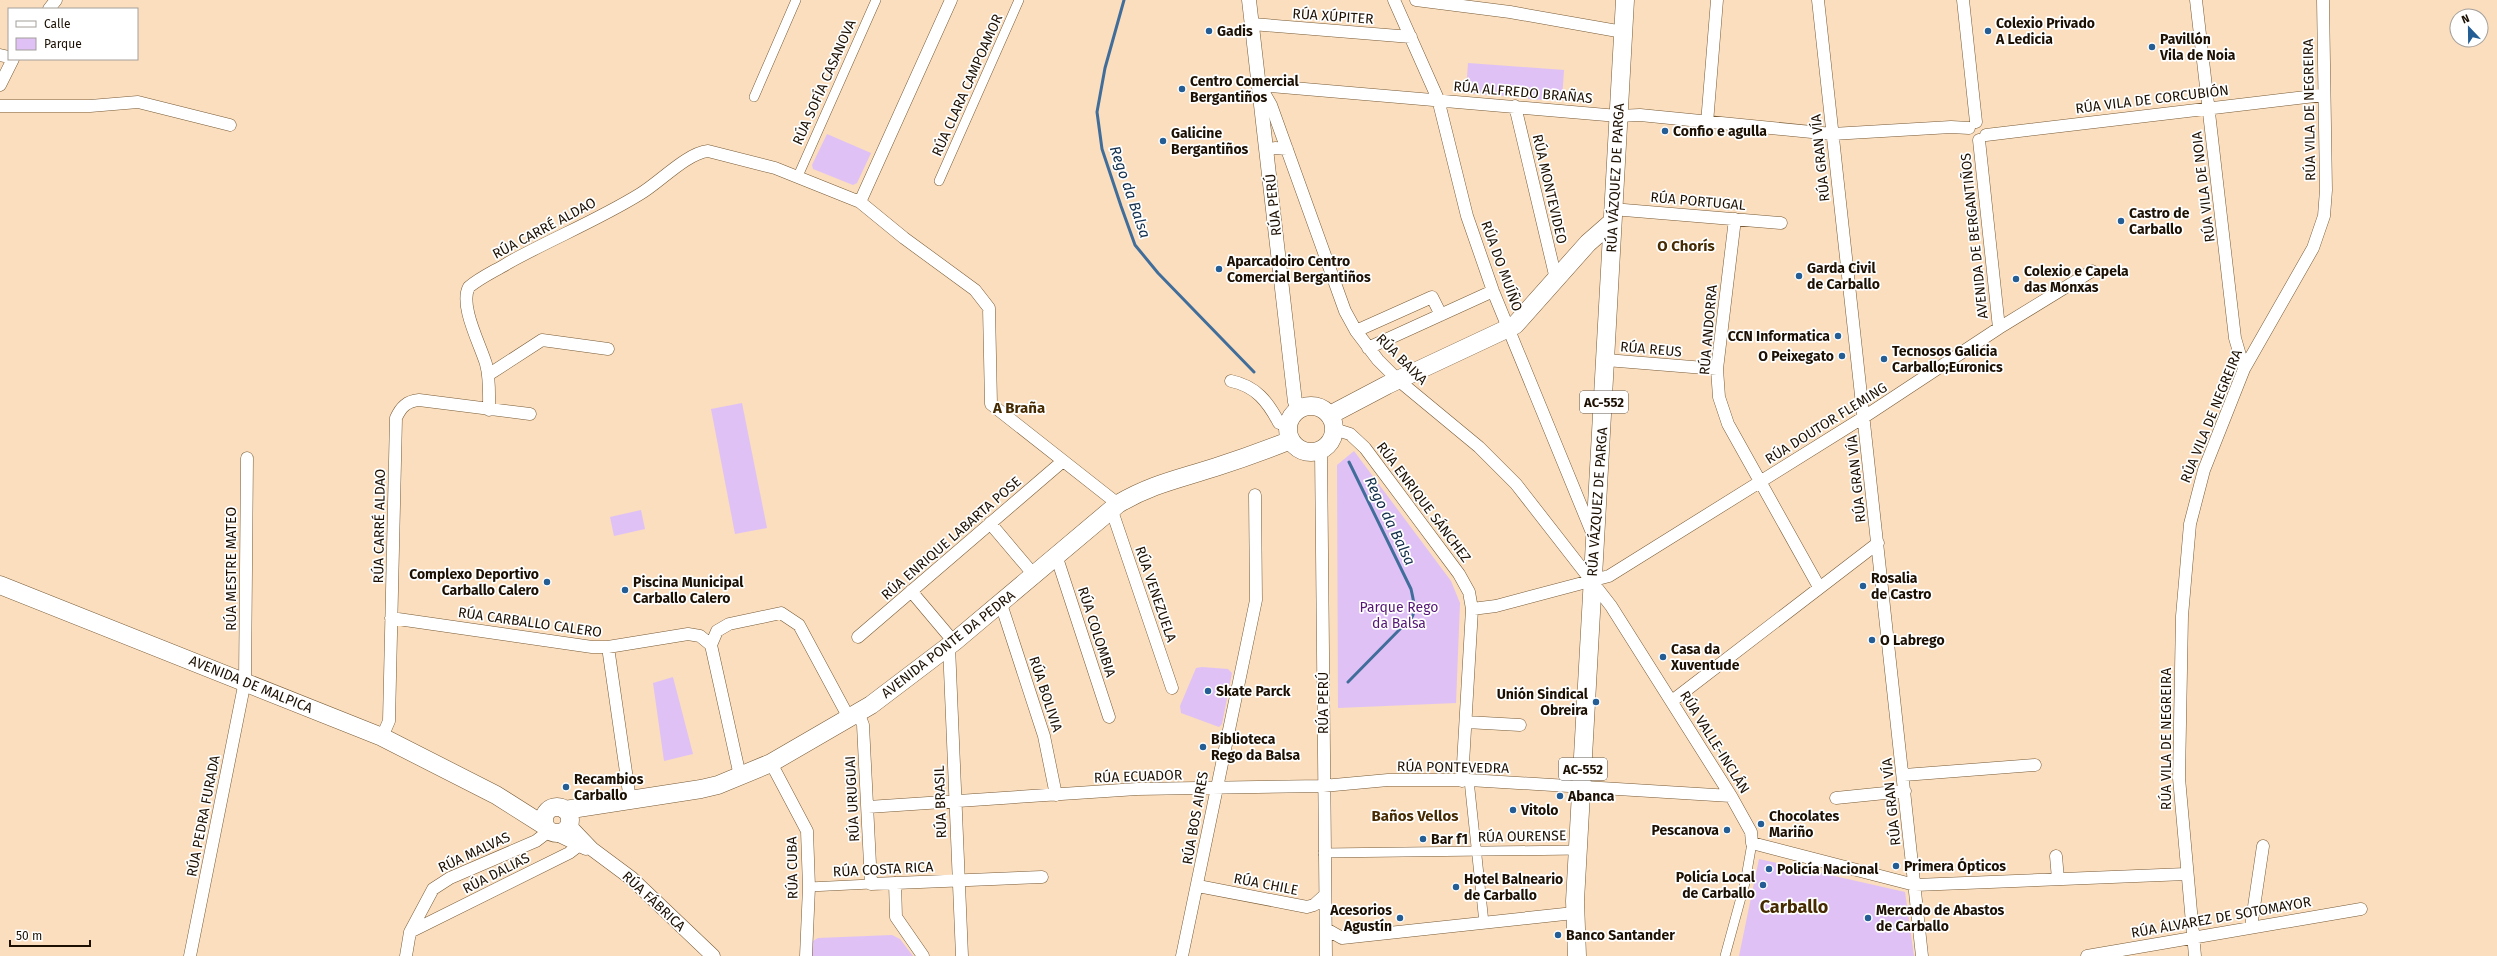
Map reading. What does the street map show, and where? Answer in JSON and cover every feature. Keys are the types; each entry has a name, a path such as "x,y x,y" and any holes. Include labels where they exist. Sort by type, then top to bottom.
{"main road":[{"name":"RÚA VÁZQUEZ DE PARGA","path":"1577,956 1574,913 1582,787 1594,538 1606,360 1609,226 1614,184 1625,0"},
{"path":"1333,422 1320,407 1302,407 1295,411 1290,432 1301,450 1308,452 1321,450 1331,441 1333,422 1351,404 1398,380 1509,328 1520,320 1588,243 1609,226 1607,194 1614,184"},
{"name":"AVENIDA PONTE DA PEDRA","path":"558,822 586,807 701,789 740,776 771,763 853,715 952,644 1001,604 1056,555 1115,508 1143,490 1172,478 1214,468 1290,432"},
{"name":"AVENIDA DE MALPICA","path":"0,585 245,681 382,737 496,795 558,822"}],"street":[{"path":"754,97 796,0"},
{"name":"RÚA SOFÍA CASANOVA","path":"798,176 876,0"},
{"path":"860,202 951,0"},
{"name":"RÚA CLARA CAMPOAMOR","path":"939,181 1019,0"},
{"name":"RÚA PERÚ","path":"1249,0 1295,402 1302,407"},
{"name":"RÚA DO MUÍÑO","path":"1394,0 1438,99 1467,216 1493,291 1594,538"},
{"path":"1416,0 1510,12 1624,32"},
{"path":"1510,12 1511,0"},
{"path":"1707,123 1717,0"},
{"name":"RÚA GRAN VÍA","path":"1818,0 1904,775 1922,956"},
{"path":"1962,0 1972,125 1970,136 1982,137"},
{"name":"RÚA VILA DE NOIA","path":"2196,0 2235,338 2244,369"},
{"name":"RÚA VILA DE NEGREIRA","path":"2195,956 2186,874 2180,785 2179,733 2186,550 2200,482 2244,369 2302,269 2319,232 2324,216 2326,190 2323,94 2323,0"},
{"name":"RÚA XÚPITER","path":"1252,24 1411,37"},
{"path":"0,85 12,60"},
{"name":"RÚA ALFREDO BRAÑAS","path":"1259,85 1438,99 1618,116 1640,115 1707,123 1832,134"},
{"name":"RÚA BAIXA","path":"1259,85 1271,105 1345,311 1356,331 1368,348 1398,380 1479,447 1516,484 1592,581"},
{"name":"RÚA VILA DE CORCUBIÓN","path":"1982,137 2209,107 2323,94"},
{"path":"0,106 90,106 138,102 230,125"},
{"name":"RÚA MONTEVIDEO","path":"1515,106 1556,279"},
{"path":"1832,134 1972,125"},
{"name":"AVENIDA DE BERGANTIÑOS","path":"1982,137 1999,328"},
{"path":"1267,150 1275,148 1287,149"},
{"name":"RÚA CARRÉ ALDAO","path":"490,410 488,375 466,304 466,292 469,287 540,245 640,194 698,152 708,151 798,176"},
{"path":"798,176 860,202 904,238 975,290 989,308 991,404 1063,461 1115,508"},
{"name":"RÚA PORTUGAL","path":"1609,226 1735,219 1781,223"},
{"name":"RÚA ANDORRA","path":"1735,219 1717,369 1719,397 1728,424 1819,587"},
{"name":"RÚA DOUTOR FLEMING","path":"1472,609 1496,606 1559,588 1609,576 1864,417 1999,328 2092,270"},
{"path":"1368,348 1493,291"},
{"path":"1356,331 1432,297 1442,315"},
{"path":"488,375 542,340 608,349"},
{"name":"RÚA REUS","path":"1606,360 1717,369"},
{"path":"1231,381 1242,383 1266,400 1279,423 1290,432"},
{"name":"RÚA CARRÉ ALDAO","path":"382,737 389,721 396,418 400,410 412,400 530,414"},
{"name":"RÚA ENRIQUE SÁNCHEZ","path":"1333,422 1350,434 1365,448 1459,574 1469,592 1472,609 1466,722 1466,780"},
{"name":"RÚA PERÚ","path":"1321,450 1323,853 1326,956"},
{"name":"RÚA MESTRE MATEO","path":"245,681 246,458"},
{"name":"RÚA ENRIQUE LABARTA POSE","path":"858,637 1063,461"},
{"name":"RÚA BOS AIRES","path":"1182,956 1198,886 1218,788 1219,772 1256,600 1255,495"},
{"name":"RÚA VENEZUELA","path":"1115,508 1172,688"},
{"path":"990,523 1034,575"},
{"path":"1672,702 1819,587 1878,543"},
{"name":"RÚA COLOMBIA","path":"1056,555 1109,717"},
{"name":"RÚA VALLE-INCLÁN","path":"1592,581 1611,606 1731,796 1751,832 1752,842"},
{"path":"911,591 952,644"},
{"name":"RÚA BOLIVIA","path":"1001,604 1044,736 1056,795"},
{"name":"RÚA URUGUAI","path":"711,645 718,631 728,624 781,613 799,625 853,715 863,725 871,884"},
{"name":"RÚA CARBALLO CALERO","path":"392,618 592,648 608,647 688,634 700,636 711,645"},
{"name":"RÚA BRASIL","path":"952,644 955,801 962,956"},
{"path":"711,645 740,776"},
{"path":"608,647 630,800"},
{"name":"RÚA PEDRA FURADA","path":"190,956 245,681"},
{"path":"1466,722 1520,725"},
{"name":"RÚA CUBA","path":"771,763 807,831 809,887 806,956"},
{"path":"1904,775 2035,765"},
{"name":"RÚA PONTEVEDRA","path":"1323,786 1388,780 1466,780 1731,796"},
{"path":"1466,780 1484,923"},
{"name":"RÚA ECUADOR","path":"868,807 1138,789 1323,786"},
{"path":"1836,798 1905,791"},
{"name":"RÚA FÁBRICA","path":"558,822 578,846 592,849"},
{"name":"RÚA FÁBRICA","path":"558,822 631,878 713,956"},
{"name":"RÚA MALVAS","path":"410,932 420,910 433,889 450,878 536,841 558,822"},
{"path":"1725,956 1745,882 1752,842 1915,885 2186,874"},
{"name":"RÚA DALIAS","path":"410,932 569,853 578,846"},
{"path":"2251,927 2263,846"},
{"name":"RÚA OURENSE","path":"1323,853 1578,850"},
{"path":"2056,856 2058,879"},
{"name":"RÚA COSTA RICA","path":"809,887 1042,877"},
{"path":"895,883 896,917 923,956"},
{"name":"RÚA CHILE","path":"1198,886 1307,908 1314,906 1325,895"},
{"name":"RÚA ÁLVAREZ DE SOTOMAYOR","path":"2087,956 2360,909"},
{"path":"420,910 426,925"},
{"path":"1326,929 1342,938 1574,913"},
{"path":"406,956 410,932"}],"green space":[{"path":"1468,63 1564,70 1562,101 1528,99 1529,87 1506,85 1505,96 1466,93"},
{"path":"827,134 871,153 857,183 853,185 813,169 812,165"},
{"path":"742,403 767,528 735,534 711,409"},
{"name":"Parque Rego da Balsa","path":"1354,451 1451,581 1460,603 1456,703 1338,708 1337,465"},
{"path":"641,510 645,529 614,536 610,517"},
{"name":"Skate Parck","path":"1196,668 1228,669 1232,673 1222,724 1219,727 1181,713 1180,706"},
{"path":"673,677 693,754 664,761 653,683"},
{"path":"1759,859 1905,892 1914,956 1739,956"},
{"path":"892,935 900,939 913,956 811,956 813,941 818,938"}],"waterway":[{"name":"Rego da Balsa","path":"1124,0 1105,68 1097,112 1102,149 1121,206 1135,245 1158,273 1254,372"},
{"name":"Rego da Balsa","path":"1348,682 1408,622 1414,609 1411,589 1349,462"}],"place":[{"name":"Gadis","path":"1209,31"},
{"name":"Colexio Privado A Ledicia","path":"1988,31"},
{"name":"Pavillón Vila de Noia","path":"2152,47"},
{"name":"Centro Comercial Bergantiños","path":"1182,89"},
{"name":"Confio e agulla","path":"1665,131"},
{"name":"Galicine Bergantiños","path":"1163,141"},
{"name":"Castro de Carballo","path":"2121,221"},
{"name":"Aparcadoiro Centro Comercial Bergantiños","path":"1219,269"},
{"name":"Garda Civil de Carballo","path":"1799,276"},
{"name":"Colexio e Capela das Monxas","path":"2016,279"},
{"name":"CCN Informatica","path":"1838,336"},
{"name":"O Peixegato","path":"1842,356"},
{"name":"Tecnosos Galicia Carballo;Euronics","path":"1884,359"},
{"name":"Complexo Deportivo Carballo Calero","path":"547,582"},
{"name":"Rosalia de Castro","path":"1863,586"},
{"name":"Piscina Municipal Carballo Calero","path":"625,590"},
{"name":"O Labrego","path":"1872,640"},
{"name":"Casa da Xuventude","path":"1663,657"},
{"name":"Skate Parck","path":"1208,691"},
{"name":"Unión Sindical Obreira","path":"1596,702"},
{"name":"Biblioteca Rego da Balsa","path":"1203,747"},
{"name":"Recambios Carballo","path":"566,787"},
{"name":"Abanca","path":"1560,796"},
{"name":"Vitolo","path":"1513,810"},
{"name":"Chocolates Mariño","path":"1761,824"},
{"name":"Pescanova","path":"1727,830"},
{"name":"Bar f1","path":"1423,839"},
{"name":"Primera Ópticos","path":"1896,866"},
{"name":"Policía Nacional","path":"1769,869"},
{"name":"Policía Local de Carballo","path":"1763,885"},
{"name":"Hotel Balneario de Carballo","path":"1456,887"},
{"name":"Acesorios Agustín","path":"1400,918"},
{"name":"Mercado de Abastos de Carballo","path":"1868,918"},
{"name":"Banco Santander","path":"1558,935"}],"district":[{"name":"O Chorís","path":"1686,246"},
{"name":"A Braña","path":"1019,408"},
{"name":"Baños Vellos","path":"1415,816"},
{"name":"Carballo","path":"1794,907"}]}
